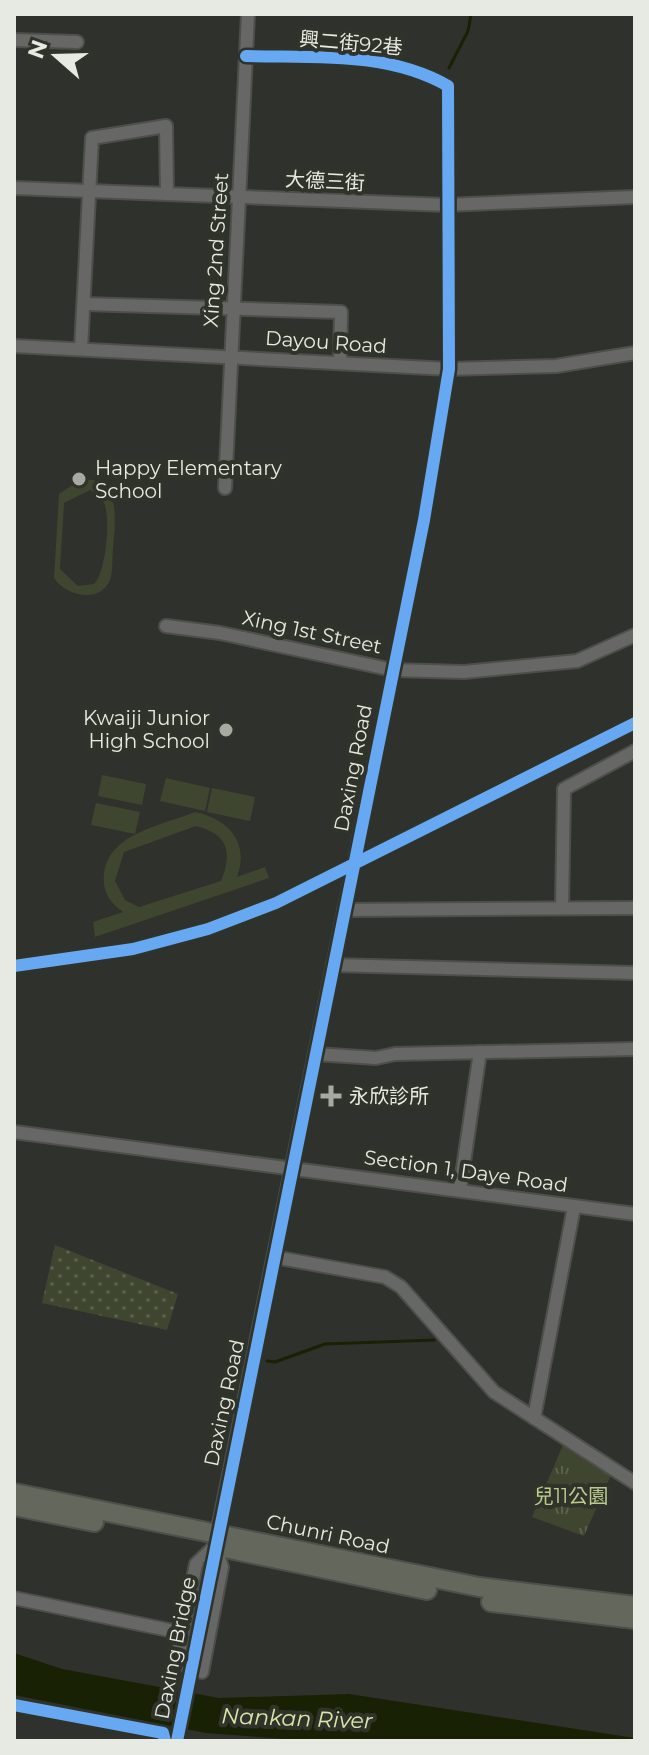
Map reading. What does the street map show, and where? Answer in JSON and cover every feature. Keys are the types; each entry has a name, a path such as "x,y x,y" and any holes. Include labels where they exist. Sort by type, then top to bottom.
{"main road":[{"name":"Chunri Road","path":"14,1493 215,1547 479,1587 635,1606"},
{"name":"Chunri Road","path":"14,1506 475,1599 635,1619"}],"street":[{"name":"Xing 2nd Street","path":"225,488 248,14"},
{"path":"14,40 77,42"},
{"name":"興二街92巷","path":"246,56 383,61 421,70 448,86"},
{"name":"Daxing Road","path":"215,1547 393,670 449,369 446,205 448,86"},
{"path":"81,349 92,138 166,126 167,194"},
{"name":"大德三街","path":"14,188 446,205 635,197"},
{"path":"84,304 341,312 340,363"},
{"name":"Dayou Road","path":"14,346 449,369 556,366 635,353"},
{"name":"Xing 1st Street","path":"166,626 220,633 393,670 464,672 577,661 635,635"},
{"path":"562,908 564,789 635,751"},
{"path":"344,910 635,908"},
{"path":"333,965 635,973"},
{"path":"315,1054 376,1058 395,1054 635,1049"},
{"path":"460,1189 480,1052"},
{"name":"Section 1, Daye Road","path":"14,1132 635,1214"},
{"path":"534,1418 574,1207"},
{"path":"274,1257 385,1277 401,1287 494,1392 635,1483"},
{"path":"215,1547 222,1567 203,1669 177,1663 196,1564 215,1547"},
{"name":"Daxing Bridge","path":"177,1741 215,1547"},
{"path":"14,1598 183,1633"}],"green space":[{"path":"80,480 94,480 110,492 115,514 112,573 105,588 98,593 74,593 54,578 59,494","holes":["90,490 101,498 106,510 104,557 94,584 78,586 60,569 64,503"]},
{"path":"102,775 146,784 142,805 98,796"},
{"path":"166,778 210,788 205,811 160,801"},
{"path":"212,788 255,797 250,821 207,812"},
{"path":"96,803 140,812 135,834 91,825"},
{"path":"195,812 217,820 233,834 241,853 237,877 265,867 269,878 95,937 93,922 123,912 111,901 104,886 108,861 115,849 138,833","holes":["196,826 207,829 221,839 227,853 221,881 139,907 125,900 115,881 124,852"]},
{"path":"55,1245 178,1294 167,1330 42,1303"},
{"name":"兒11公園","path":"564,1443 611,1475 584,1536 532,1517"}],"water":[{"name":"Nankan River","path":"14,1653 62,1669 219,1698 349,1694 635,1738 635,1741 310,1741 206,1733 14,1695"}],"waterway":[{"path":"449,68 468,31 471,14"},
{"path":"267,1361 275,1362 325,1344 434,1340"}],"cycle path":[{"path":"177,1741 424,520 449,369 448,86 425,75 375,62 324,57 246,56"},
{"path":"14,966 133,949 208,929 276,903 635,723"},
{"path":"14,1705 163,1733 165,1741"}],"place":[{"name":"Happy Elementary School","path":"79,479"},
{"name":"Kwaiji Junior High School","path":"226,730"},
{"name":"永欣診所","path":"331,1096"}]}
